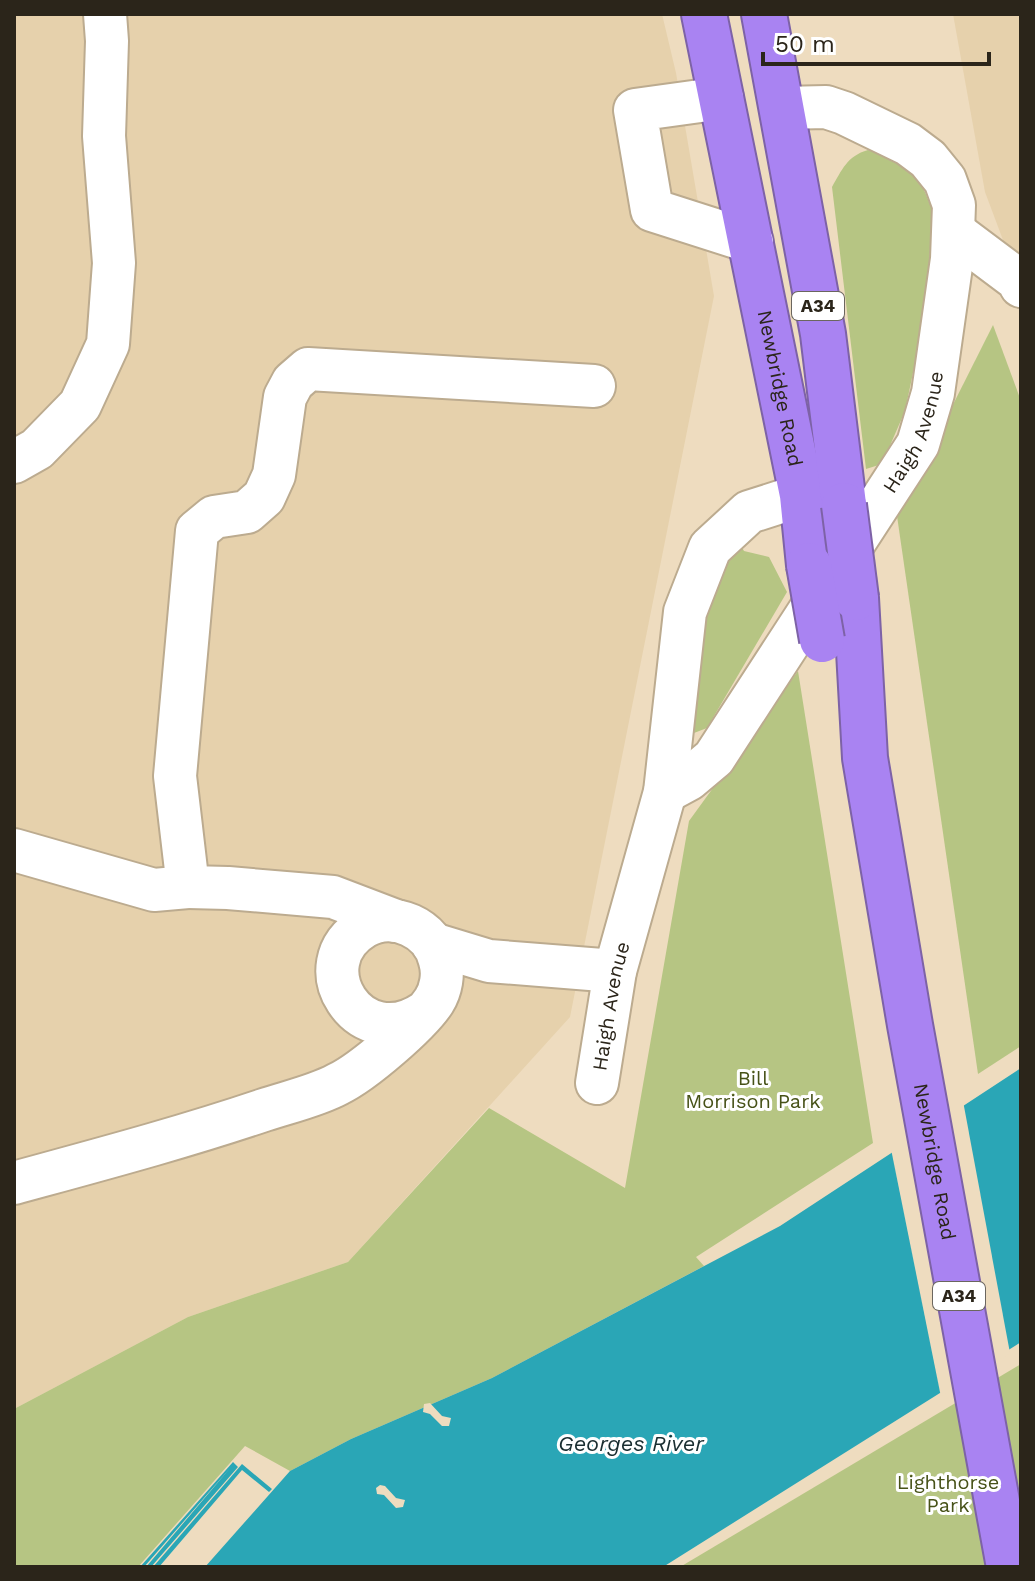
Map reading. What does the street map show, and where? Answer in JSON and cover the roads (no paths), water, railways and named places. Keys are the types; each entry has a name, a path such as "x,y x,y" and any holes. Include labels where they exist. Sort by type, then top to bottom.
{"highway":[{"name":"Newbridge Road","path":"704,14 802,495 809,565 822,640 865,758"},
{"name":"Newbridge Road","path":"764,14 823,334 856,598 865,758 910,1025 1009,1567"}],"street":[{"path":"14,462 37,449 80,405 108,344 114,263 104,136 105,14"},
{"path":"722,98 635,110 652,210 752,242"},
{"name":"Haigh Avenue","path":"665,792 689,779 714,758 918,444 933,393 954,232 954,205 945,180 928,159 908,144 826,107 782,108"},
{"path":"954,232 1018,280 1021,286"},
{"path":"188,887 175,776 197,531 214,517 247,512 264,497 274,475 285,397 293,382 308,369 594,386"},
{"name":"Haigh Avenue","path":"597,1083 615,971 665,792 685,612 710,548 749,512 802,495"},
{"path":"14,850 154,890 228,888 333,897 411,925 424,933 433,944 440,958 442,973 430,1007 413,1021 384,1025 357,1014 340,990 337,975 339,960 354,934 381,921 396,921"},
{"path":"433,944 489,961 615,971"},
{"path":"14,1183 182,1138 337,1085 371,1063 464,975 489,961"}],"water":[{"name":"Georges River","path":"1021,1068 1021,1342 663,1567 205,1567 290,1471 351,1439 492,1378 780,1226"},
{"path":"233,1462 238,1467 151,1567 146,1567 231,1467 144,1567 140,1567"},
{"path":"242,1464 272,1489 269,1492 242,1470 159,1567 153,1567"}],"park label":[{"name":"Bill Morrison Park","path":"753,1090"},
{"name":"Lighthorse Park","path":"948,1494"}]}
